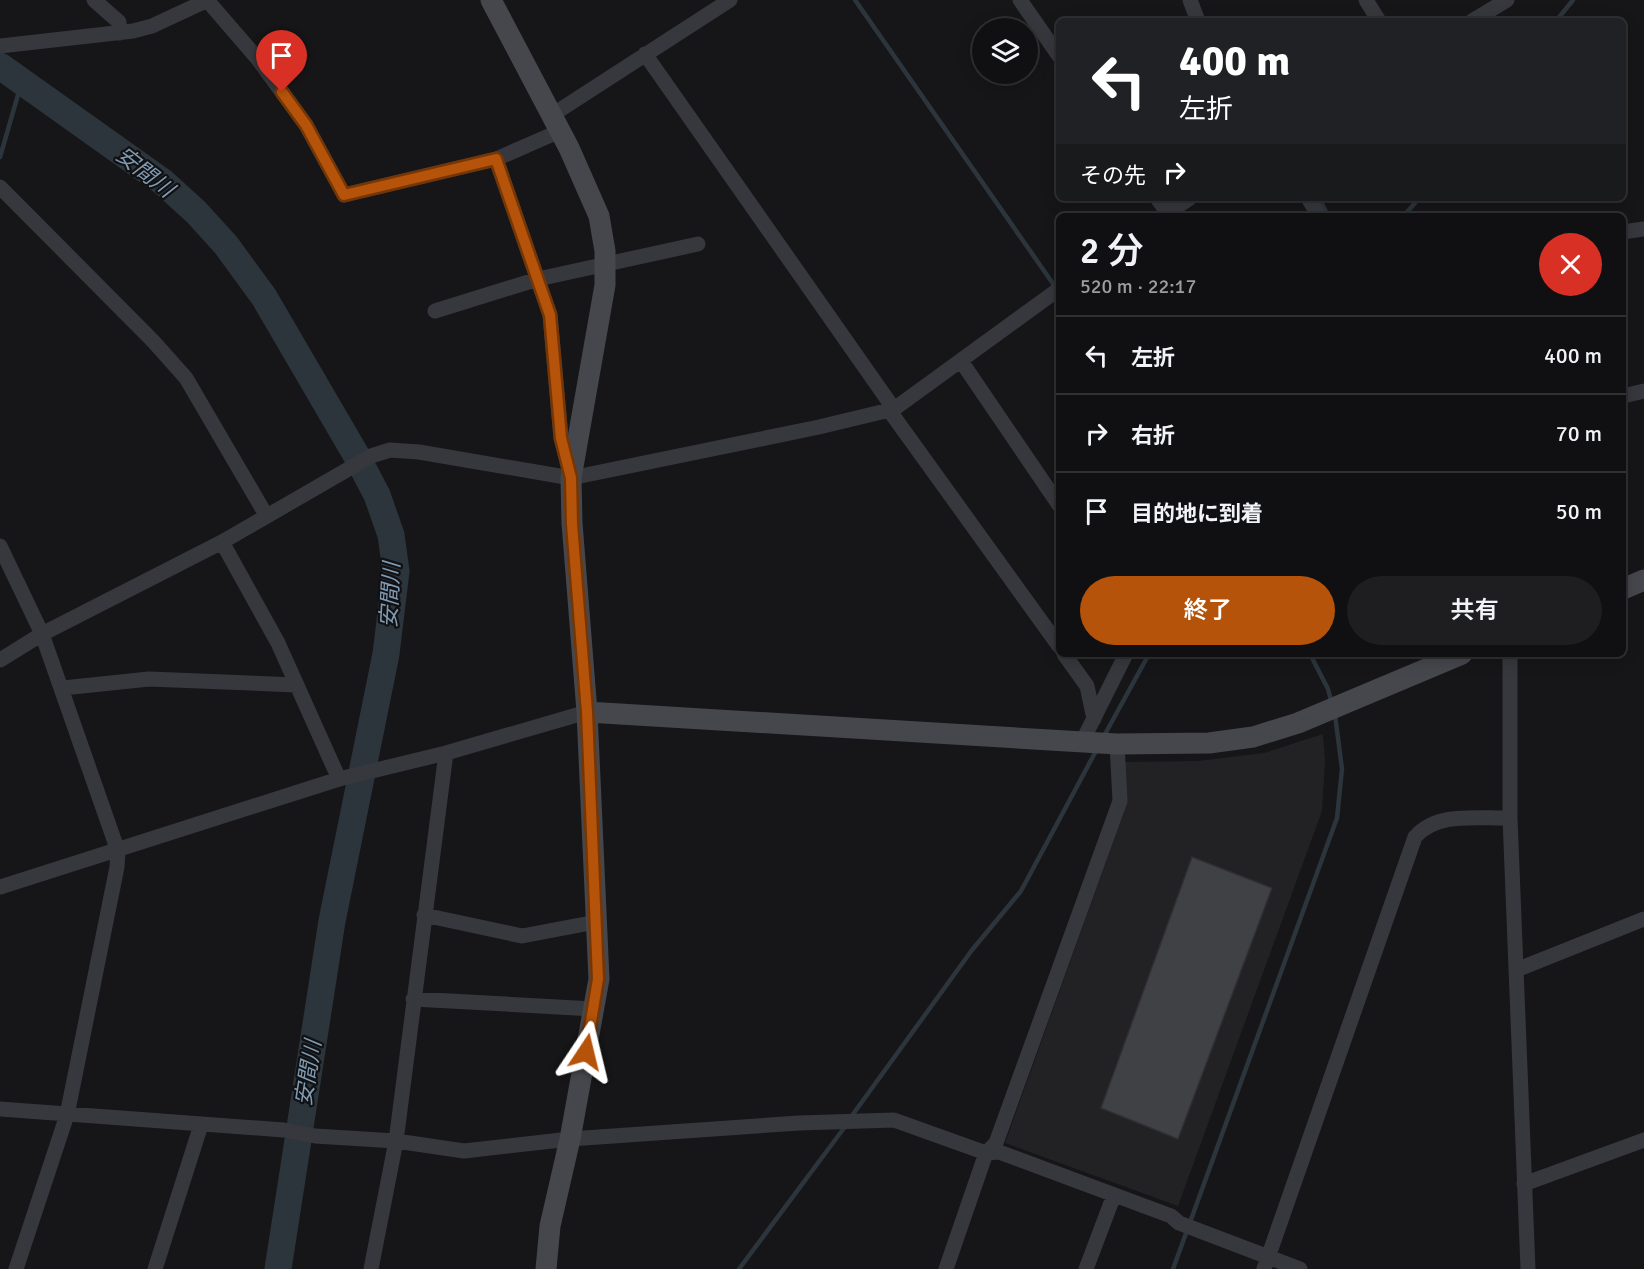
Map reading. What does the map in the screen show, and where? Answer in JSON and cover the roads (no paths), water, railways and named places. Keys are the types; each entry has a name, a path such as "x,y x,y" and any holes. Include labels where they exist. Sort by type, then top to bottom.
{"street":[{"path":"94,0 119,22 120,33"},
{"path":"490,0 556,123 599,216 605,265 604,285 571,478 572,524 587,712 598,979 570,1139 550,1226 546,1269"},
{"path":"1020,0 1056,52"},
{"path":"1190,0 1197,18"},
{"path":"1366,0 1377,18"},
{"path":"1477,18 1507,0"},
{"path":"0,46 120,33 152,26 204,1 257,58 306,125 344,195 496,159 556,123 645,54 721,2"},
{"path":"645,54 891,409 1056,642"},
{"path":"496,159 550,315 561,438 571,478"},
{"path":"0,187 153,341 186,378 266,516"},
{"path":"1170,213 1186,201"},
{"path":"1626,232 1644,229"},
{"path":"435,311 538,279 698,244"},
{"path":"0,660 42,634 222,542 371,456 390,450 419,452 571,478 709,451 891,409 1056,291"},
{"path":"961,361 1056,501"},
{"path":"1626,395 1644,391"},
{"path":"222,542 278,643 339,779"},
{"path":"0,546 42,634 63,688 118,850 117,867 67,1115 16,1269"},
{"path":"1626,588 1644,580"},
{"path":"1066,657 1087,686 1094,719"},
{"path":"1086,742 1094,719 1125,657"},
{"path":"0,887 339,779 446,753 587,712 1114,744 1209,743 1253,737 1333,708 1455,657"},
{"path":"1510,657 1510,818 1528,1269"},
{"path":"63,688 149,679 297,685"},
{"path":"946,1269 986,1152 996,1143 1120,801 1114,744"},
{"path":"371,1269 396,1141 446,753"},
{"path":"1267,1263 1415,837 1425,826 1439,820 1510,818"},
{"path":"424,915 522,936 596,922"},
{"path":"1516,970 1644,919"},
{"path":"413,999 594,1009"},
{"path":"0,1109 284,1130 315,1136 396,1141 464,1151 570,1139 894,1120 986,1152 999,1152 1171,1216 1179,1223 1267,1263 1300,1269"},
{"path":"155,1269 201,1125"},
{"path":"1524,1184 1644,1140"},
{"path":"1086,1269 1114,1195"}],"waterway":[{"path":"855,0 1056,288"},
{"path":"1558,18 1573,0"},
{"name":"安間川","path":"0,66 163,182 196,212 226,245 264,297 355,453 377,495 391,535 396,571 386,654 332,921 278,1269"},
{"path":"0,157 22,81"},
{"path":"1320,201 1326,213"},
{"path":"1406,213 1416,201"},
{"path":"1104,736 1147,657"},
{"path":"1312,657 1328,689 1332,704"},
{"path":"1173,1269 1337,818 1342,769 1335,715"},
{"path":"851,1117 972,950 1021,891 1097,749"},
{"path":"739,1269 847,1124"}]}
